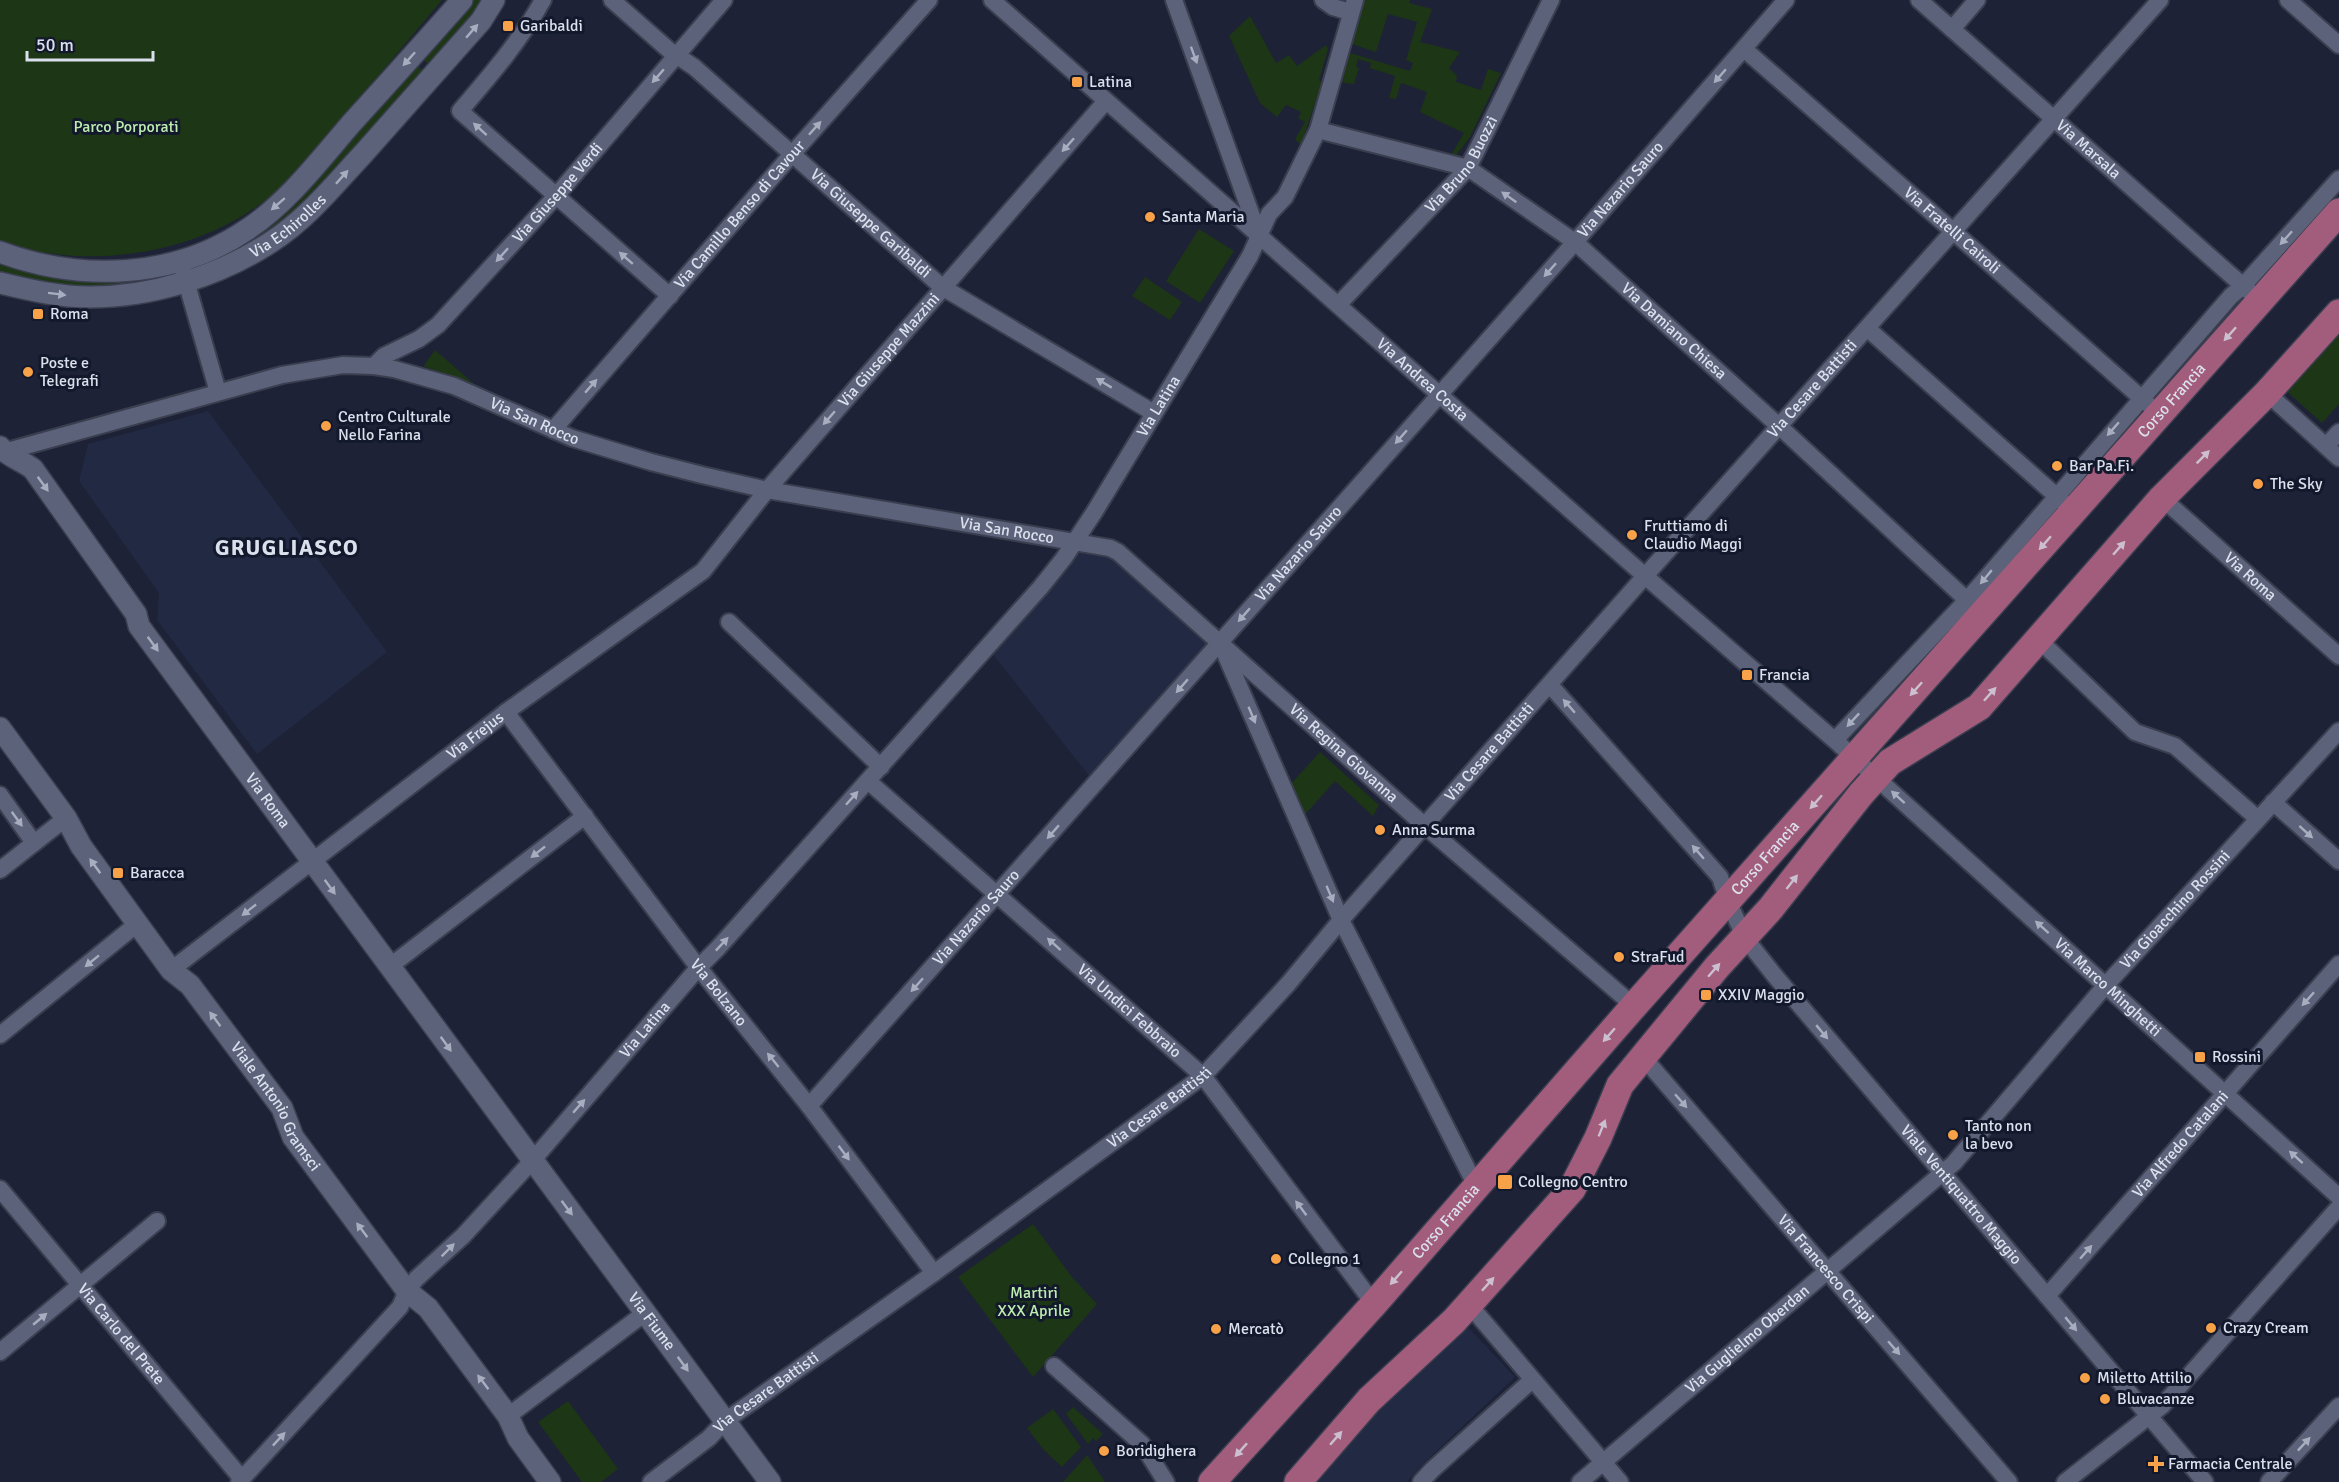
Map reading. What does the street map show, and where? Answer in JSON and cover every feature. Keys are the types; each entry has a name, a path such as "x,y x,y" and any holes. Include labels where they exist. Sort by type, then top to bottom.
{"main road":[{"name":"Corso Francia","path":"1212,1482 1374,1304 1634,1006 1855,758 1974,607 2150,406 2312,226 2339,212"},
{"name":"Corso Francia","path":"1298,1482 1369,1400 1454,1321 1572,1189 1598,1138 1620,1085 1717,967 1745,938 1876,777 1890,762 1979,707 2162,498 2267,393 2339,313"}],"street":[{"name":"Via Echirolles","path":"0,252 64,268 98,272 147,269 213,248 248,229 282,201 462,0"},
{"name":"Via Echirolles","path":"0,283 56,294 89,297 123,295 186,281 244,258 272,242 315,207 481,21 494,0"},
{"path":"543,0 508,52 460,111 670,296"},
{"name":"Via Giuseppe Garibaldi","path":"612,0 676,54 684,58 942,287 1154,413"},
{"name":"Via Giuseppe Verdi","path":"374,366 384,356 419,339 438,325 556,196 724,0"},
{"name":"Via Camillo Benso di Cavour","path":"553,430 928,0"},
{"name":"Via Andrea Costa","path":"992,0 1645,576 1855,758"},
{"path":"1174,0 1259,236"},
{"path":"1323,0 1333,7 1353,6"},
{"name":"Via Bruno Buozzi","path":"1338,305 1468,168 1551,0"},
{"name":"Via Nazario Sauro","path":"809,1106 1575,242 1786,0"},
{"name":"Via Marsala","path":"1919,0 2252,294"},
{"path":"1952,29 1977,0"},
{"name":"Via Cesare Battisti","path":"651,1482 709,1438 725,1421 934,1273 1203,1076 1288,984 1341,920 1645,576 2160,0"},
{"path":"2288,0 2339,45"},
{"name":"Via Latina","path":"240,1480 400,1307 407,1291 463,1236 532,1161 699,967 1040,588 1074,543 1250,256 1269,214 1285,197 1318,129 1353,6"},
{"name":"Via Fratelli Cairoli","path":"1743,49 2150,406"},
{"name":"Via Giuseppe Mazzini","path":"767,490 1106,101"},
{"name":"Via Damiano Chiesa","path":"1318,129 1468,168 1575,242 1780,427 1974,607"},
{"name":"Corso Francia","path":"2312,226 2339,178"},
{"path":"180,260 218,392"},
{"path":"1868,329 2064,503"},
{"name":"Via San Rocco","path":"1,450 282,375 343,365 374,366 394,369 454,386 553,430 651,462 767,490 1074,543"},
{"path":"2267,393 2333,452 2339,432"},
{"name":"Via Roma","path":"1,450 33,469 136,614 140,626 532,1161"},
{"name":"Via Frejus","path":"171,970 506,712 703,571 767,490"},
{"name":"Via Roma","path":"2162,498 2339,656"},
{"name":"Via Regina Giovanna","path":"1074,543 1100,545 1118,552 1425,826 1634,1006"},
{"name":"Corso Francia","path":"1835,740 1974,607"},
{"path":"729,622 881,767"},
{"path":"2039,640 2135,732 2175,746 2254,816"},
{"path":"1220,642 1341,920 1476,1186"},
{"name":"Viale Ventiquattro Maggio","path":"1550,685 1720,877 1728,902 1745,938 2205,1482"},
{"name":"Via Bolzano","path":"506,712 699,967 809,1106 934,1273"},
{"name":"Viale Antonio Gramsci","path":"0,728 66,818 81,846 171,970 190,985 282,1108 293,1137 407,1291 428,1308 508,1416 518,1438 548,1481"},
{"name":"Via Gioacchino Rossini","path":"1943,1173 2254,816 2274,802 2339,730"},
{"name":"Via Marco Minghetti","path":"1855,758 2339,1197"},
{"name":"Via Undici Febbraio","path":"868,781 1203,1076 1374,1304"},
{"path":"0,795 34,843"},
{"path":"2274,802 2339,861"},
{"path":"389,967 585,816"},
{"path":"0,870 66,818"},
{"path":"0,1035 137,924"},
{"name":"Via Alfredo Catalani","path":"2047,1296 2339,964"},
{"name":"Via Francesco Crispi","path":"1643,1057 2008,1482"},
{"name":"Via Fiume","path":"532,1161 770,1482"},
{"name":"Via Guglielmo Oberdan","path":"1580,1482 1943,1173"},
{"name":"Via Carlo del Prete","path":"0,1190 81,1285 240,1480"},
{"path":"2065,1482 2162,1406 2339,1207"},
{"path":"0,1352 157,1221"},
{"path":"508,1416 645,1313"},
{"path":"1478,1315 1620,1482"},
{"path":"1054,1366 1142,1444 1166,1482"},
{"path":"1421,1482 1532,1380"},
{"path":"2269,1482 2339,1406"}],"shaded area":[{"path":"208,411 387,652 257,754 157,620 159,593 79,481 88,444"},
{"path":"1075,544 1101,546 1217,642 1094,782 988,648"},
{"path":"1463,1322 1515,1377 1407,1482 1305,1482"}],"green space":[{"name":"Parco Porporati","path":"0,0 442,0 288,180 247,213 215,230 180,243 144,252 107,256 70,256 34,251 0,241"},
{"path":"474,0 490,0 433,69 423,59"},
{"path":"1365,0 1410,0 1409,3 1432,9 1420,42 1460,52 1449,68 1457,76 1456,82 1481,90 1488,69 1501,73 1470,137 1454,158 1450,157 1464,133 1420,112 1427,92 1401,83 1396,99 1389,98 1395,76 1370,68 1371,63 1358,59 1356,67 1359,68 1354,84 1342,81 1350,53 1410,71 1413,63 1406,60 1417,22 1388,14 1376,52 1352,44"},
{"path":"1250,16 1276,63 1289,55 1297,66 1326,45 1328,49 1319,80 1322,82 1301,145 1295,139 1305,122 1298,118 1301,112 1286,105 1277,117 1260,103 1229,36"},
{"path":"418,66 428,75 322,195 224,265 219,252 292,205"},
{"path":"1199,229 1234,251 1200,303 1166,281"},
{"path":"0,265 44,275 146,278 146,288 130,292 0,278"},
{"path":"1145,277 1182,302 1170,320 1132,296"},
{"path":"2339,328 2339,404 2322,423 2284,389"},
{"path":"435,350 473,383 425,367 424,365"},
{"path":"1320,752 1379,805 1373,816 1335,781 1302,818 1288,787"},
{"name":"Martiri XXX Aprile","path":"1033,1224 1072,1277 1097,1304 1033,1377 958,1277"},
{"path":"568,1401 618,1469 601,1482 582,1482 538,1422"},
{"path":"1073,1407 1103,1434 1096,1441 1093,1438 1088,1444 1066,1414"},
{"path":"1053,1409 1081,1447 1062,1467 1043,1449 1027,1428"},
{"path":"1087,1455 1105,1482 1063,1482"}],"place":[{"name":"Garibaldi","path":"508,26"},
{"name":"Latina","path":"1077,82"},
{"name":"Santa Maria","path":"1150,217"},
{"name":"Roma","path":"38,314"},
{"name":"Poste e Telegrafi","path":"28,372"},
{"name":"Centro Culturale Nello Farina","path":"326,426"},
{"name":"Bar Pa.Fi.","path":"2057,466"},
{"name":"The Sky","path":"2258,484"},
{"name":"Fruttiamo di Claudio Maggi","path":"1632,535"},
{"name":"Francia","path":"1747,675"},
{"name":"Anna Surma","path":"1380,830"},
{"name":"Baracca","path":"118,873"},
{"name":"StraFud","path":"1619,957"},
{"name":"XXIV Maggio","path":"1706,995"},
{"name":"Rossini","path":"2200,1057"},
{"name":"Tanto non la bevo","path":"1953,1135"},
{"name":"Collegno Centro","path":"1505,1182"},
{"name":"Collegno 1","path":"1276,1259"},
{"name":"Crazy Cream","path":"2211,1328"},
{"name":"Mercatò","path":"1216,1329"},
{"name":"Miletto Attilio","path":"2085,1378"},
{"name":"Bluvacanze","path":"2105,1399"},
{"name":"Boridighera","path":"1104,1451"},
{"name":"Farmacia Centrale","path":"2156,1464"}],"district":[{"name":"GRUGLIASCO","path":"287,547"}]}
